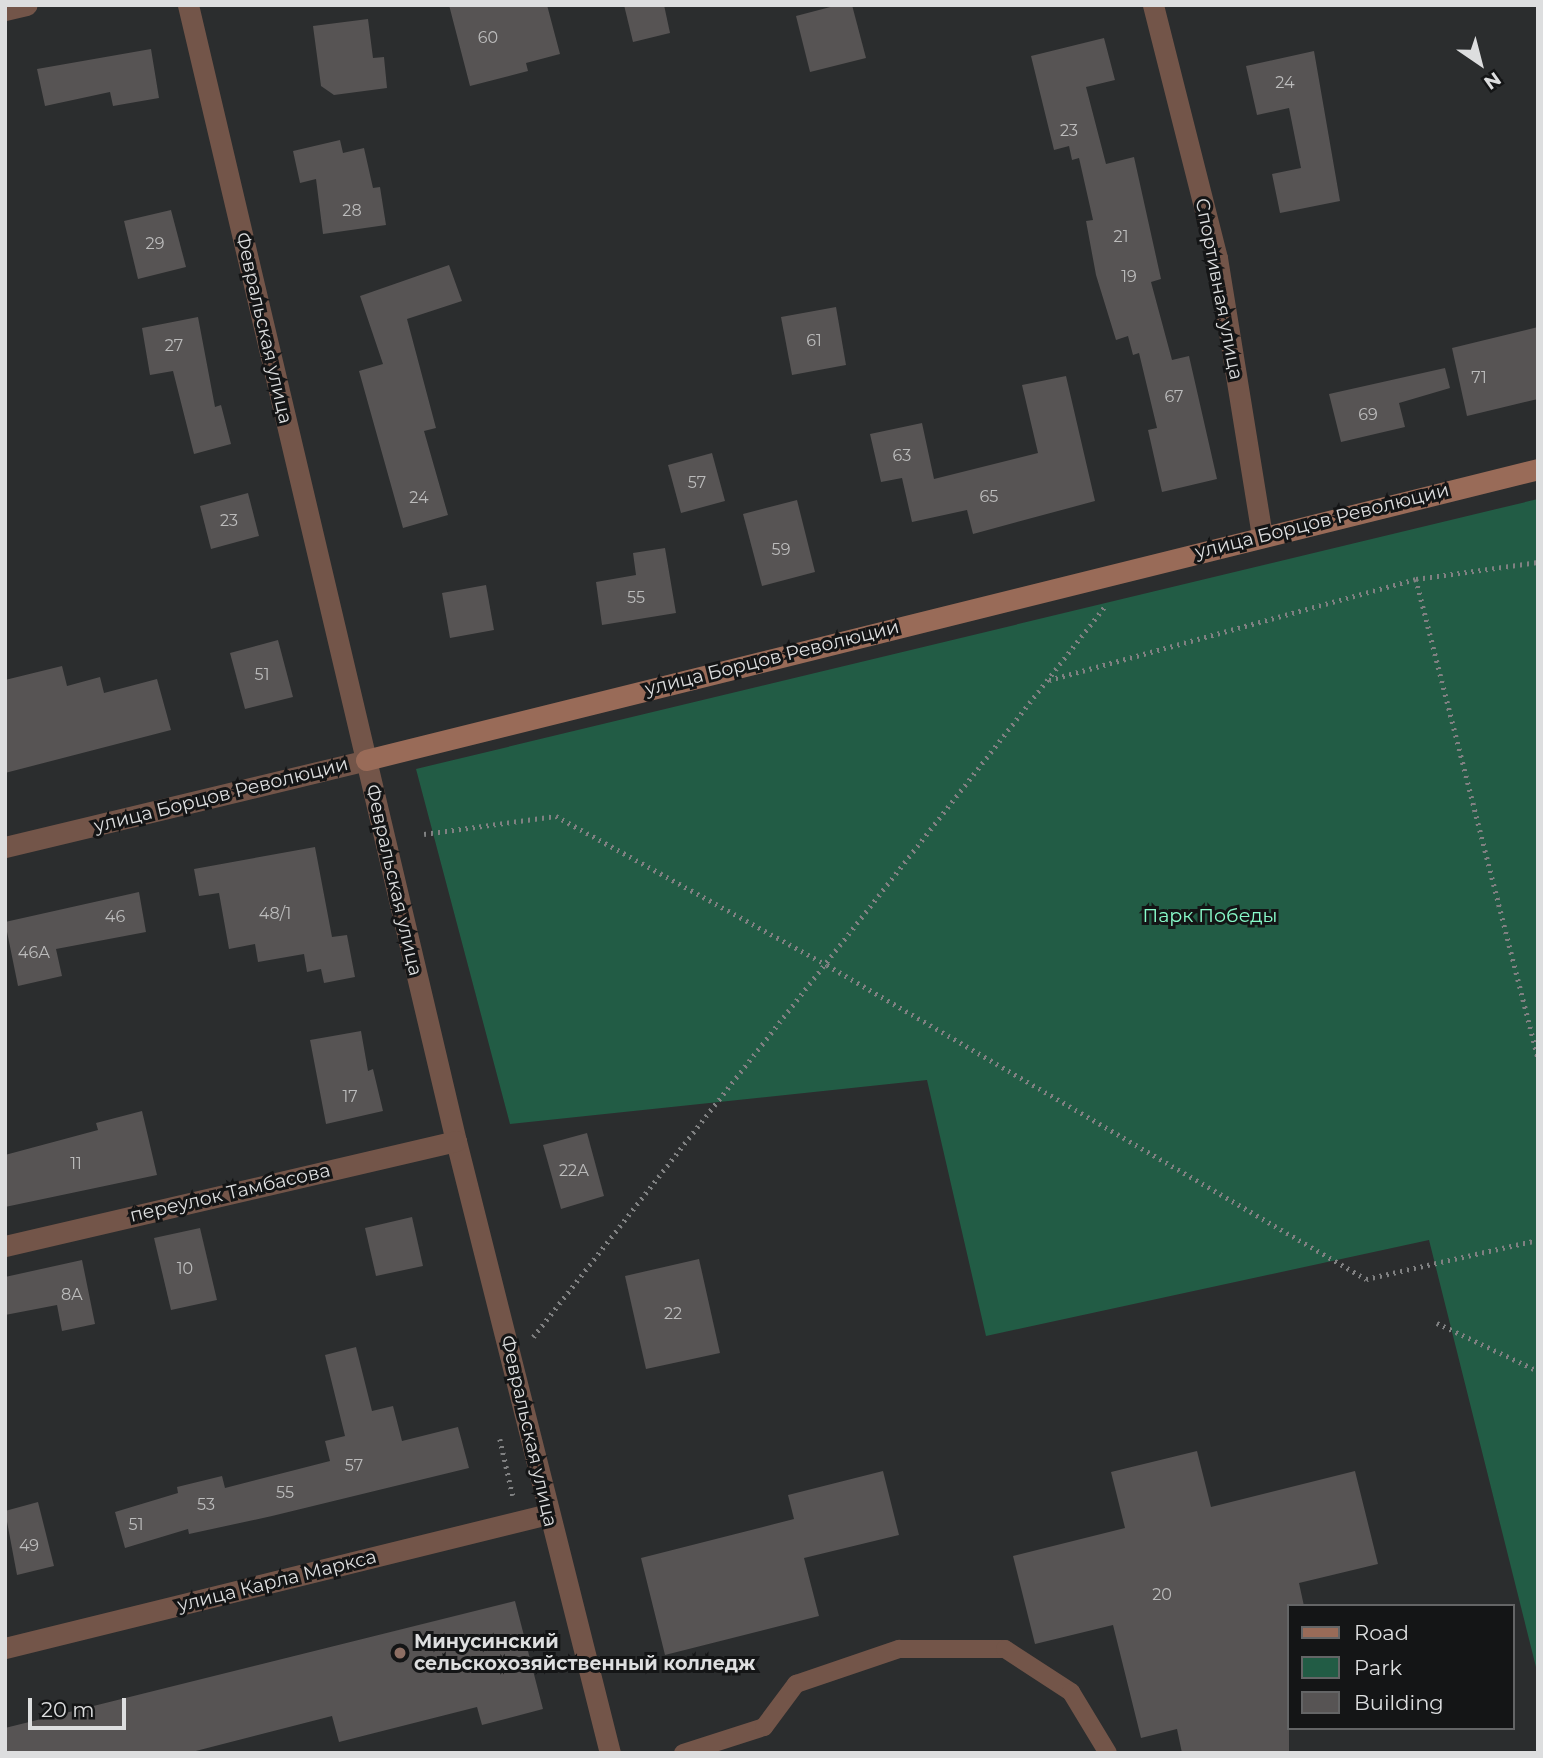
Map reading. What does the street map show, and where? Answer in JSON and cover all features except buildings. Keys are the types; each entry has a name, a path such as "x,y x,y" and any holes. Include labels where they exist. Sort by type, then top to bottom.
{"street":[{"path":"5,10 26,5"},
{"name":"Февральская улица","path":"188,5 456,1141 610,1753"},
{"name":"Спортивная улица","path":"1153,5 1217,258 1262,535"},
{"name":"улица Борцов Революции","path":"5,847 1538,469"},
{"name":"переулок Тамбасова","path":"5,1246 456,1141"},
{"name":"улица Карла Маркса","path":"5,1648 548,1514"}],"lane":[{"path":"683,1753 764,1727 796,1684 899,1649 1005,1649 1071,1692 1108,1753"}],"path":[{"path":"1048,680 1416,579 1538,562"},
{"path":"1416,579 1538,1058"},
{"path":"532,1338 1112,598"},
{"path":"424,834 556,816 827,965 1366,1279 1538,1240"},
{"path":"1437,1323 1538,1371"}],"green space":[{"name":"Парк Победы","path":"1538,499 1538,1675 1429,1240 986,1336 927,1080 510,1124 416,769"}],"place":[{"name":"Минусинский сельскохозяйственный колледж","path":"400,1653"}]}
